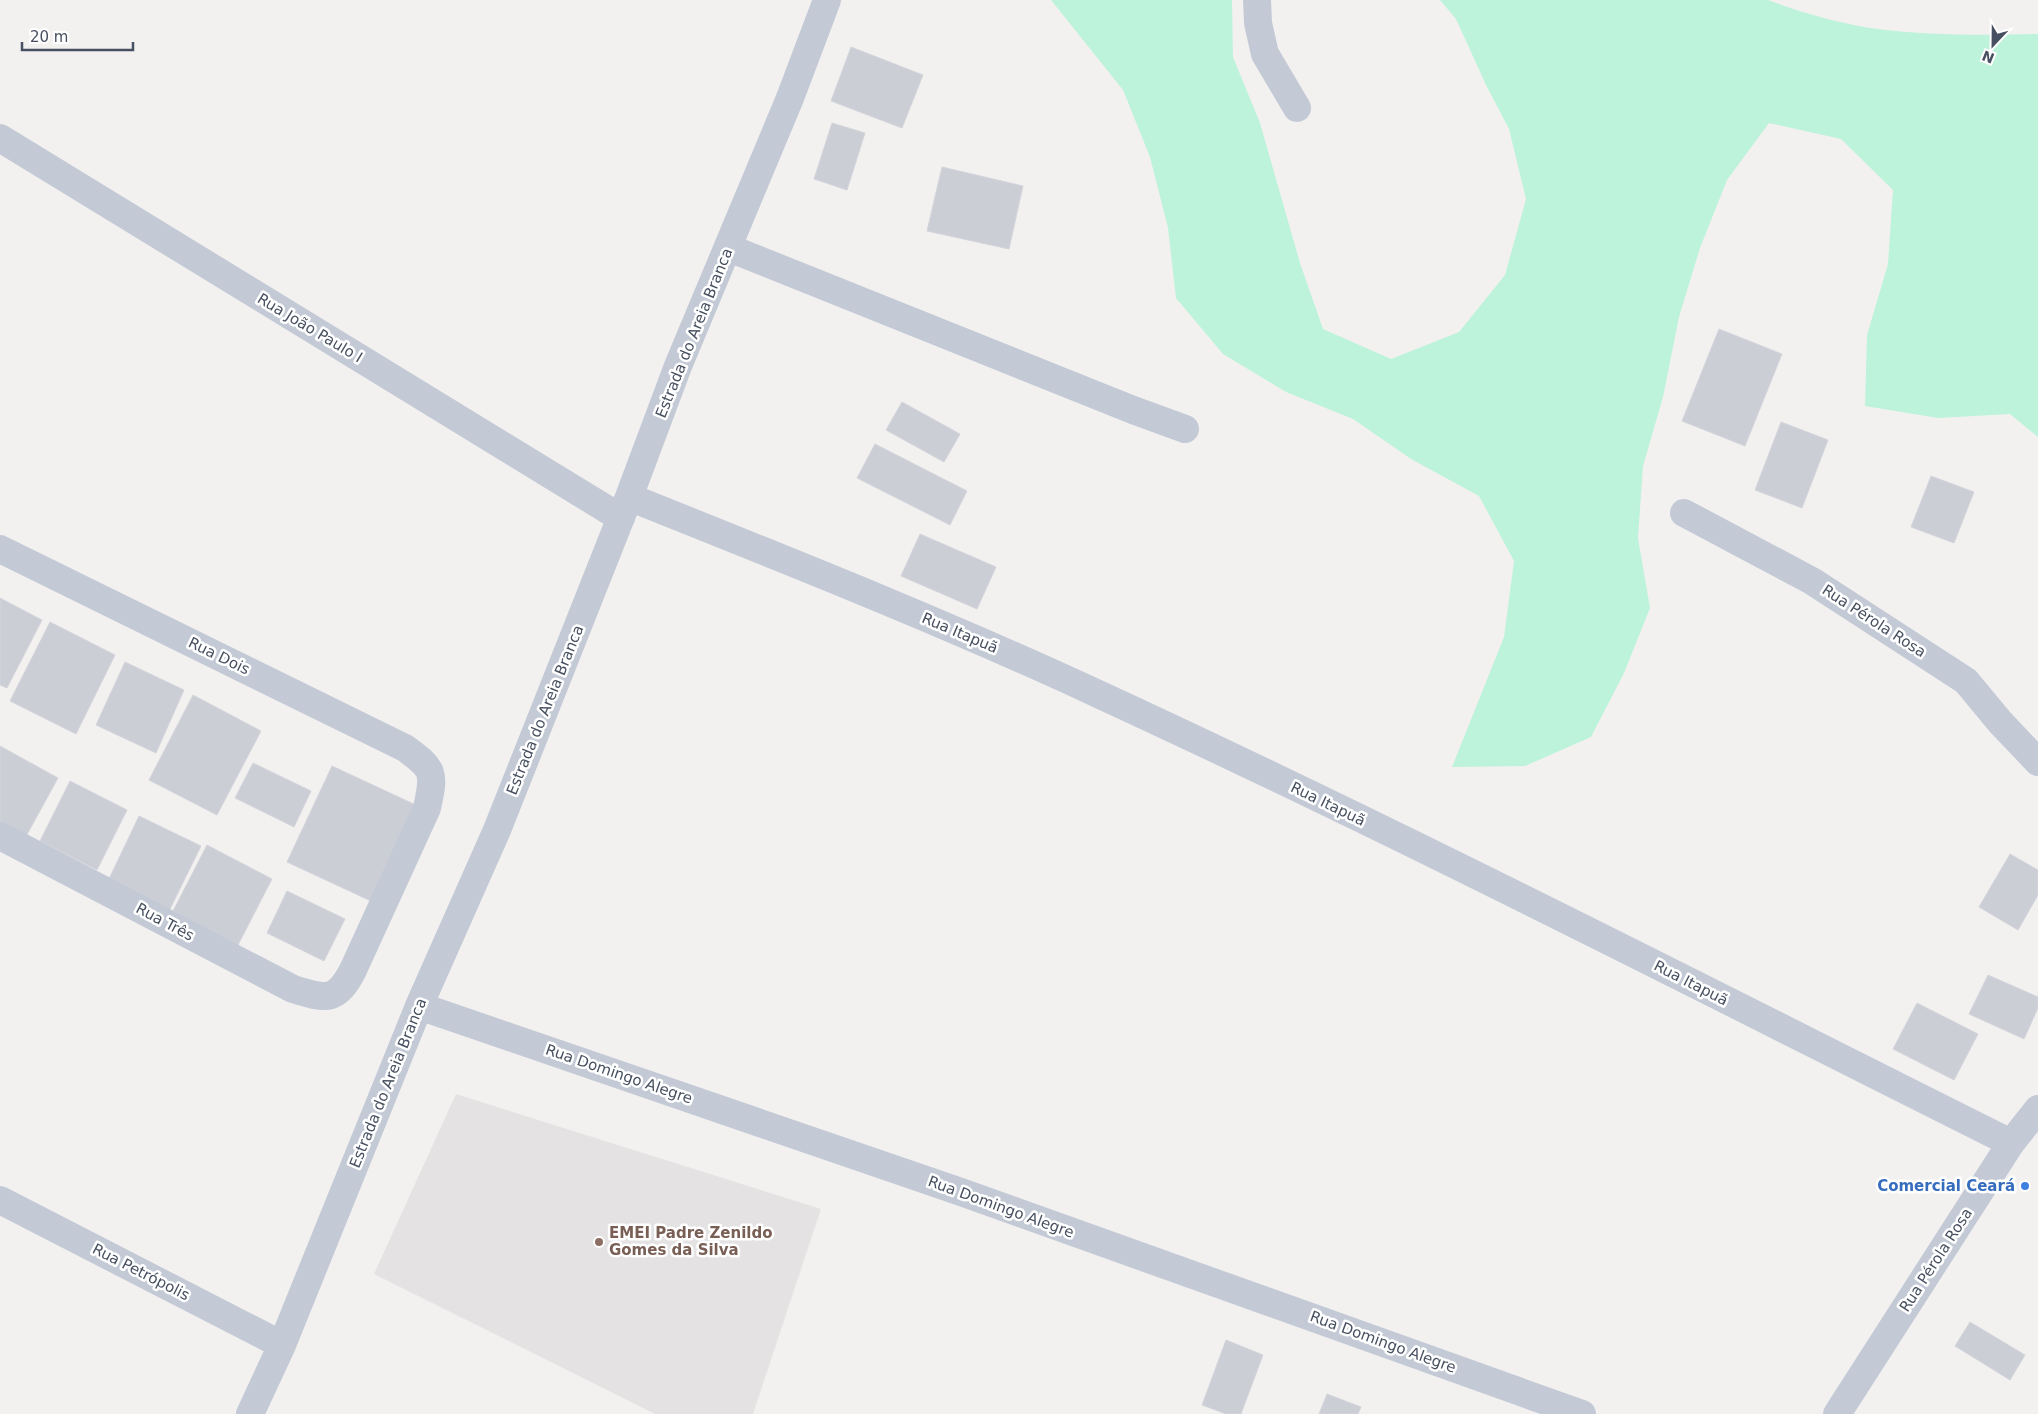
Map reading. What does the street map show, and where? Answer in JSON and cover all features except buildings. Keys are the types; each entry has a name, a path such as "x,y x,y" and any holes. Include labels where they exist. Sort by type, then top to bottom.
{"street":[{"name":"Estrada do Areia Branca","path":"250,1414 282,1345 419,1006 497,830 625,507 678,366 729,248 828,0"},
{"path":"1257,0 1258,22 1265,54 1297,108"},
{"name":"Rua João Paulo I","path":"0,138 625,507"},
{"path":"729,248 1133,410 1185,428"},
{"name":"Rua Itapuã","path":"625,507 937,622 1095,692 1594,934 2011,1143"},
{"name":"Rua Pérola Rosa","path":"1684,513 1812,581 1966,682 2038,762"},
{"name":"Rua Dois","path":"0,548 405,748 426,765 431,772 431,791 422,817 346,983 340,991 333,994"},
{"name":"Rua Três","path":"0,836 293,989 326,997 333,994"},
{"name":"Rua Domingo Alegre","path":"419,1006 961,1192 1582,1414"},
{"name":"Rua Pérola Rosa","path":"1836,1414 2011,1143 2038,1109"},
{"name":"Rua Petrópolis","path":"0,1200 282,1345"}],"shaded area":[{"name":"EMEI Padre Zenildo Gomes da Silva","path":"456,1094 821,1209 753,1414 655,1414 374,1274"}],"green space":[{"path":"1051,0 1232,0 1233,57 1260,123 1300,263 1323,329 1391,359 1459,332 1505,275 1526,199 1509,129 1486,85 1456,19 1440,0 1768,0 1822,18 1878,29 1938,34 2038,34 2038,437 2010,414 1938,418 1865,406 1867,335 1888,264 1893,190 1841,139 1769,123 1727,180 1700,248 1679,317 1663,397 1643,466 1638,538 1650,608 1624,673 1591,737 1525,766 1452,767 1504,637 1514,561 1479,496 1411,459 1353,419 1286,392 1223,354 1176,298 1168,228 1150,157 1123,90"}],"place":[{"name":"Comercial Ceará","path":"2025,1186"},
{"name":"EMEI Padre Zenildo Gomes da Silva","path":"599,1242"}]}
